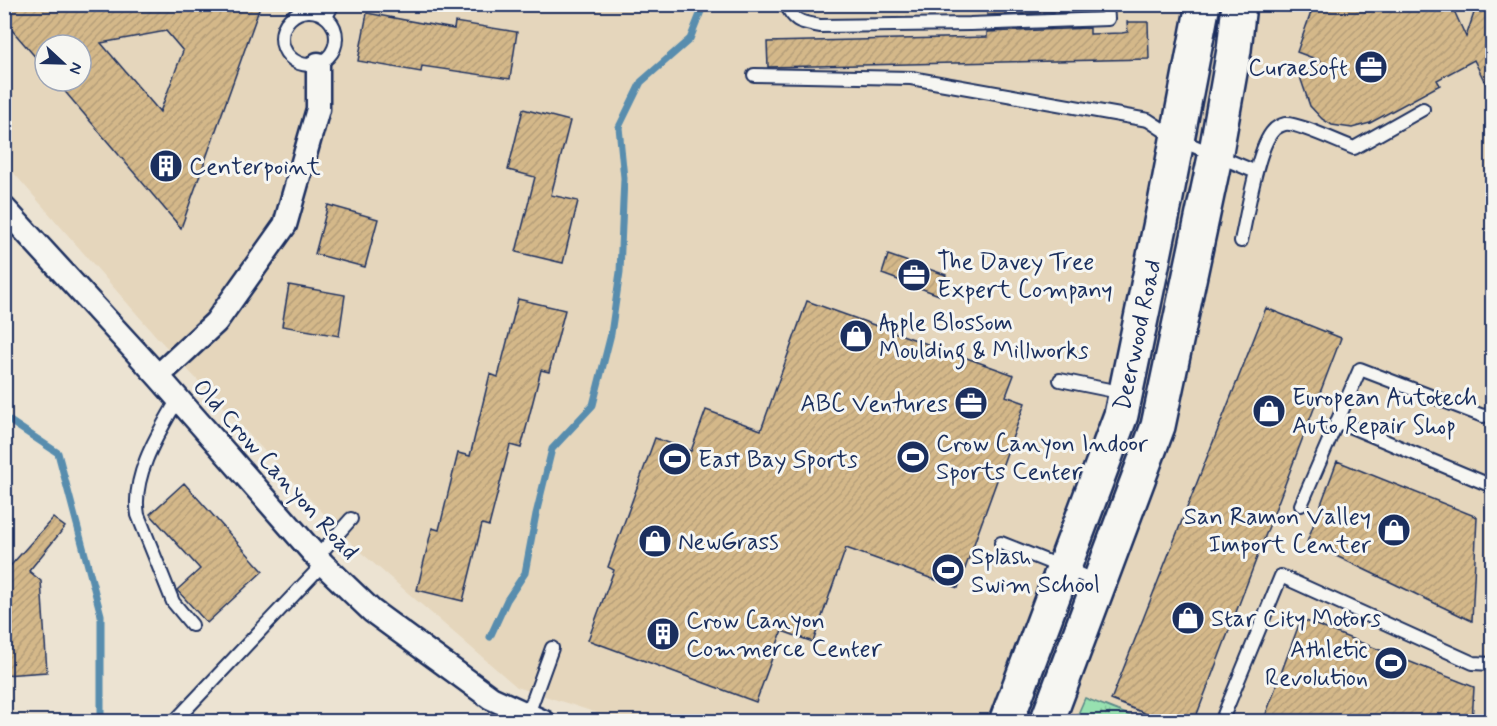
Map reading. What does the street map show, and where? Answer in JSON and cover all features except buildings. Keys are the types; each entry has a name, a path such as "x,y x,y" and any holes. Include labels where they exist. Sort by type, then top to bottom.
{"street":[{"name":"Deerwood Road","path":"1006,722 1121,415 1203,4"},
{"name":"Deerwood Road","path":"1047,722 1158,426 1215,157 1234,50 1239,4"},
{"path":"158,376 216,322 285,225 318,110 318,64"},
{"name":"Old Crow Canyon Road","path":"4,208 158,376 320,561 372,611 491,698 533,719"}],"lane":[{"path":"326,17 333,4"},
{"path":"786,4 791,17 820,26 1108,19 1107,4"},
{"path":"310,11 326,17 335,30 335,47 331,54 318,64 302,64 288,55 282,39 287,22 302,12 310,11"},
{"path":"754,75 911,78 1148,120 1177,139 1215,157 1256,172"},
{"path":"1241,241 1256,172 1266,142 1274,129 1286,124 1304,127 1354,148 1423,109"},
{"path":"1301,505 1360,369 1483,416 1492,414"},
{"path":"1060,380 1125,393"},
{"path":"178,399 149,452 135,501 138,515 173,602 192,625"},
{"path":"1337,421 1492,486"},
{"path":"174,722 320,561 351,519"},
{"path":"1001,543 1100,582"},
{"path":"1221,722 1281,576 1473,663 1492,664"},
{"path":"533,719 552,648"}],"shaded area":[{"path":"4,5 1492,5 1492,721 625,722 517,687 357,549 156,336 5,163"}],"green space":[{"path":"1085,698 1144,721 1075,721"}],"waterway":[{"path":"490,637 507,600 525,573 536,514 552,449 593,405 611,334 620,272 624,178 619,127 641,82 690,39 704,4"},
{"path":"4,417 58,453 101,615 101,722"}],"place":[{"name":"Curaesoft","path":"1371,67"},
{"name":"Centerpoint","path":"166,166"},
{"name":"The Davey Tree Expert Company","path":"914,275"},
{"name":"Apple Blossom Moulding & Millworks","path":"856,336"},
{"name":"ABC Ventures","path":"971,403"},
{"name":"European Autotech Auto Repair Shop","path":"1269,411"},
{"name":"Crow Canyon Indoor Sports Center","path":"913,457"},
{"name":"East Bay Sports","path":"675,459"},
{"name":"San Ramon Valley Import Center","path":"1394,530"},
{"name":"NewGrass","path":"655,541"},
{"name":"Splash Swim School","path":"948,570"},
{"name":"Star City Motors","path":"1188,618"},
{"name":"Crow Canyon Commerce Center","path":"663,634"},
{"name":"Athletic Revolution","path":"1391,663"}]}
